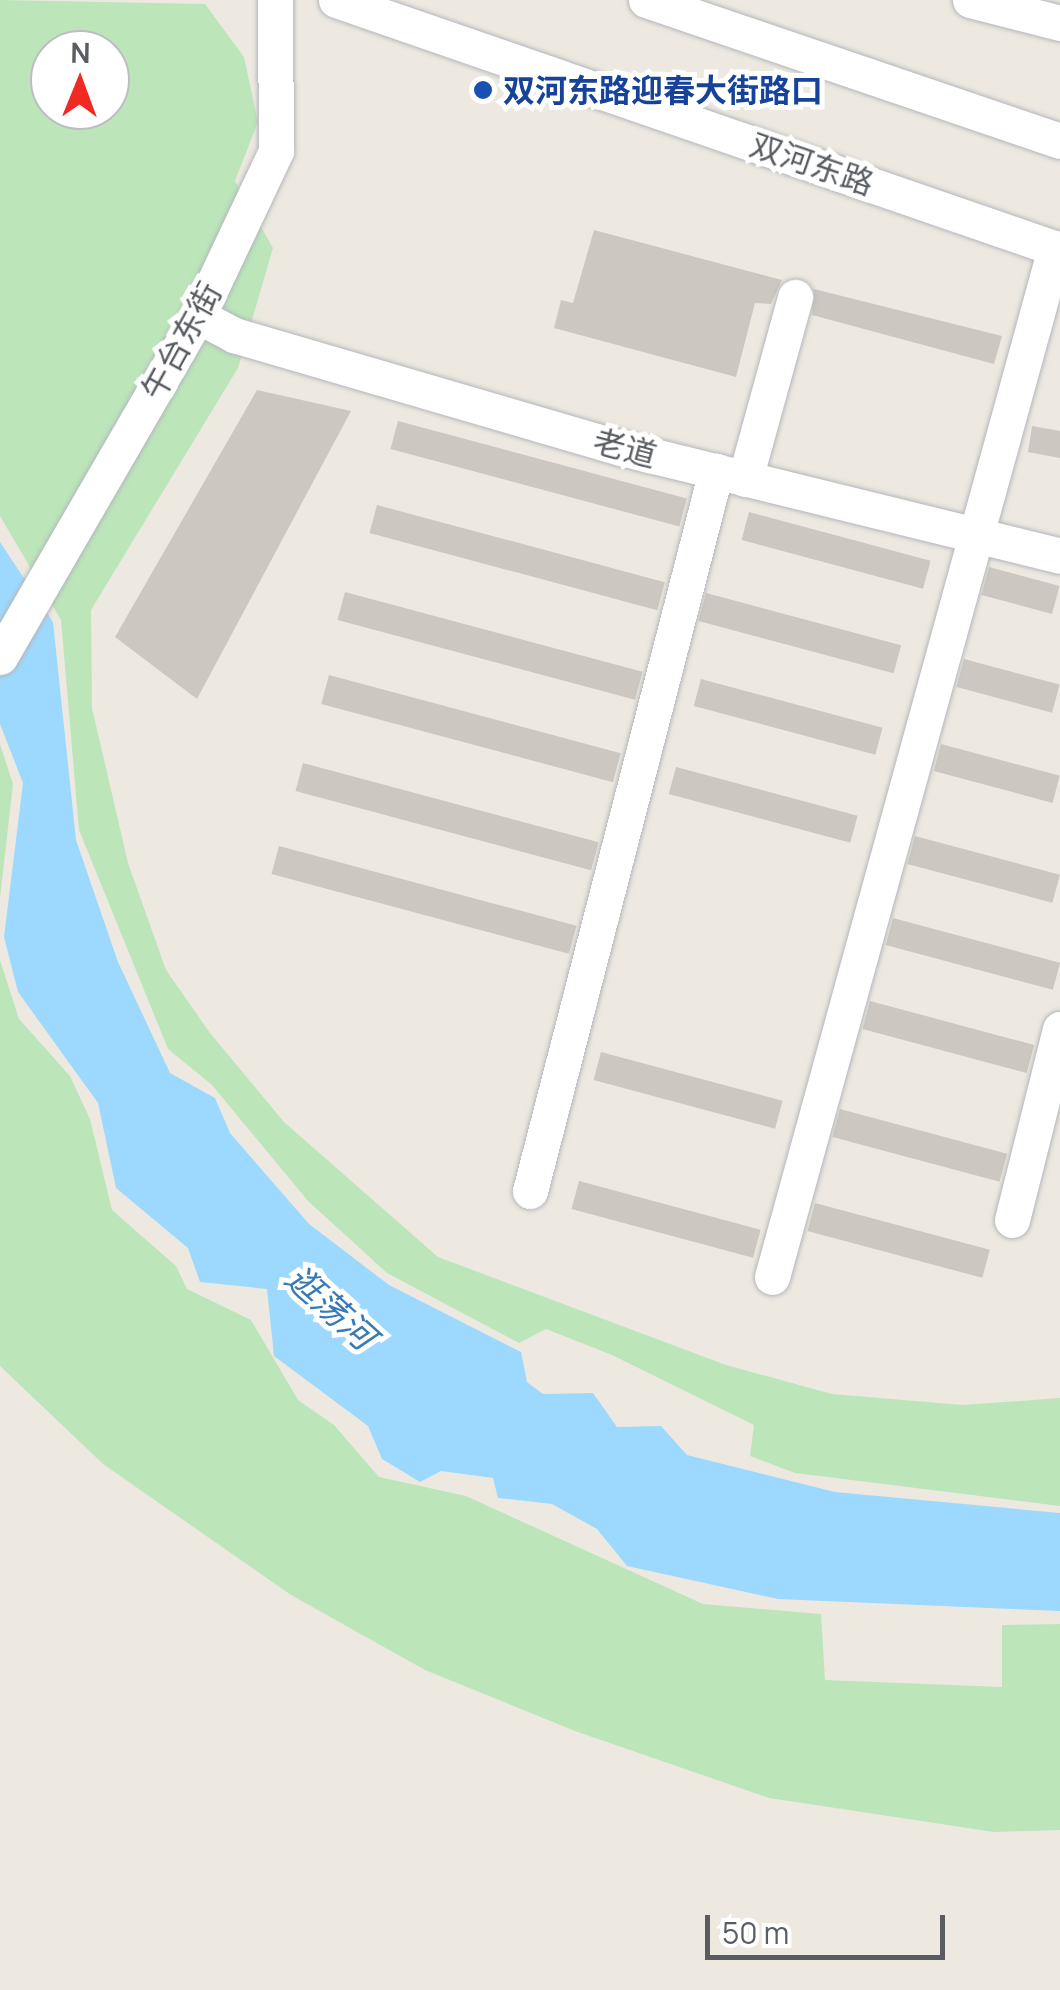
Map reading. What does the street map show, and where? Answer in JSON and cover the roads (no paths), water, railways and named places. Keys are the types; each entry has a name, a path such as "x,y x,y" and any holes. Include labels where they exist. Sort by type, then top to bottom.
{"street":[{"name":"午台东街","path":"0,658 198,316 276,151 275,0"},
{"name":"双河东路","path":"336,0 1058,249"},
{"path":"646,0 1060,142"},
{"path":"970,0 1060,23"},
{"path":"772,1277 1058,249"},
{"path":"530,1190 730,475 795,297"},
{"name":"老道","path":"198,316 234,335 730,475 1060,556"},
{"path":"1012,1220 1060,1029"}],"water":[{"name":"逛荡河","path":"0,542 53,622 76,840 118,962 170,1073 215,1098 230,1133 309,1224 389,1285 521,1352 527,1382 543,1394 593,1393 617,1427 661,1426 687,1455 835,1492 1060,1513 1060,1611 778,1599 627,1566 597,1529 552,1504 498,1498 493,1478 441,1471 420,1482 382,1459 368,1426 274,1356 267,1289 200,1282 188,1248 116,1188 98,1103 18,992 4,937 23,783 0,724"}],"place":[{"name":"双河东路迎春大街路口","path":"483,90"}]}
